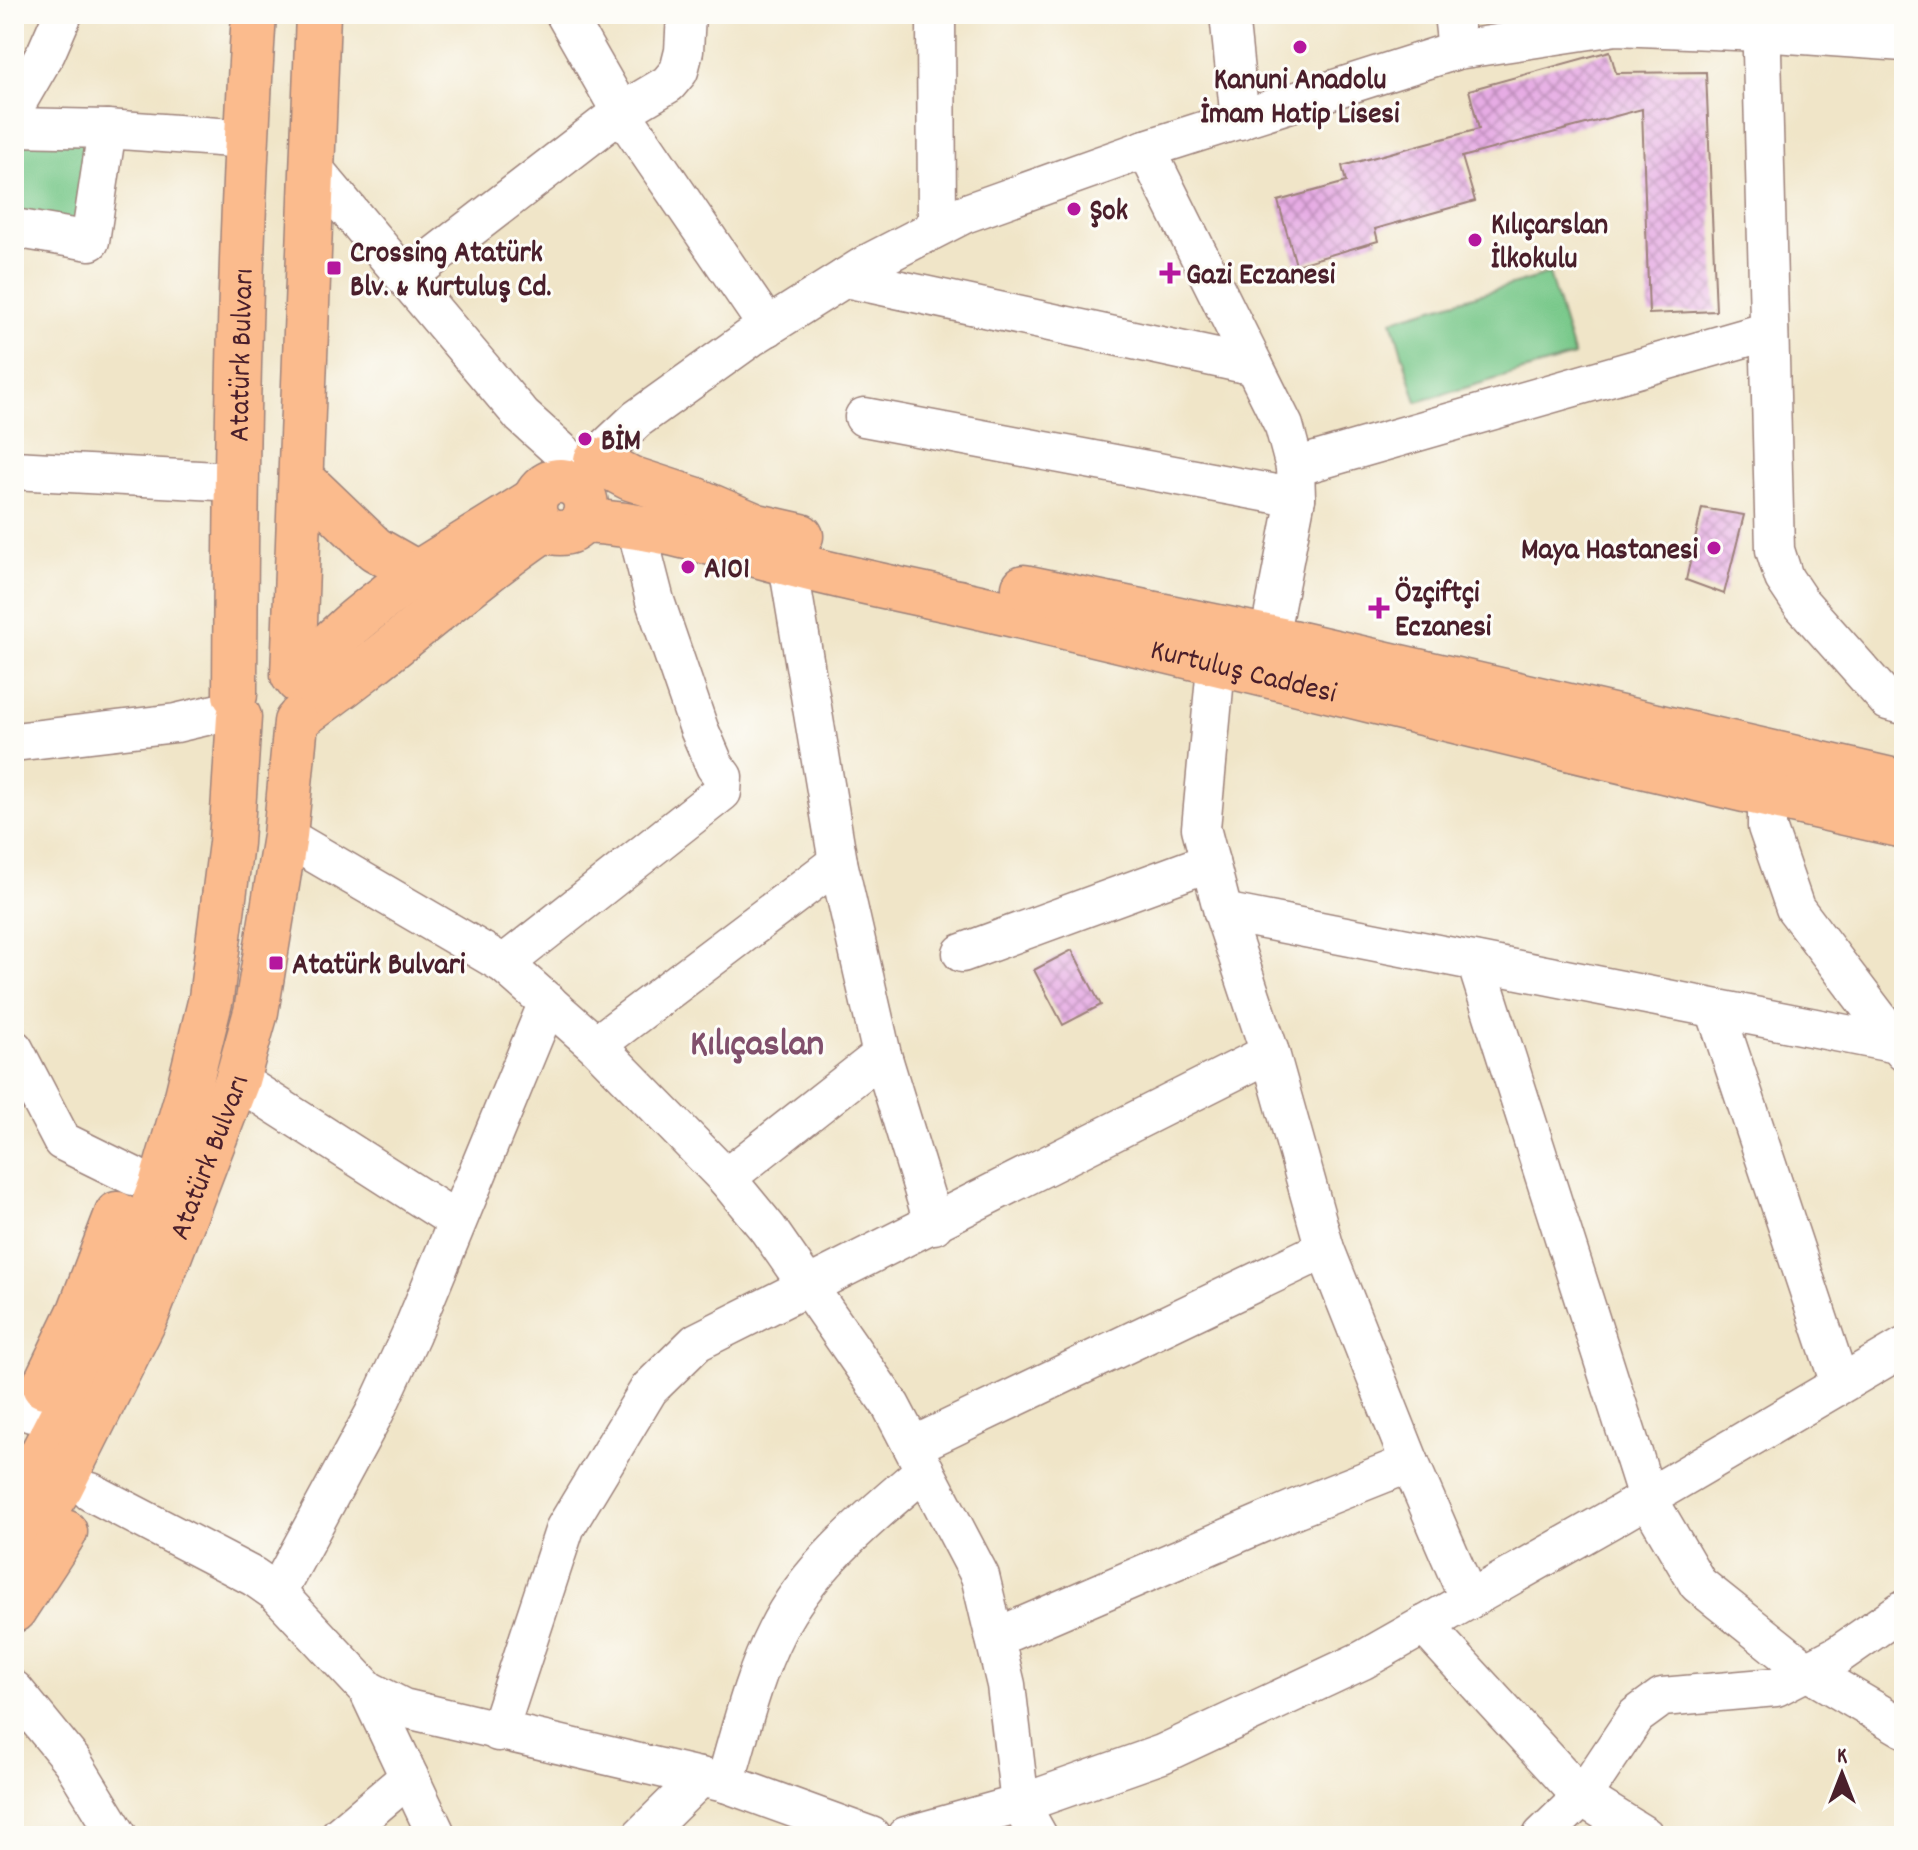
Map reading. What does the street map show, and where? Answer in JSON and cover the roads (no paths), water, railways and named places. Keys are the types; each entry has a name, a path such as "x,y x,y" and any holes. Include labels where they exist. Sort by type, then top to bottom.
{"main road":[{"name":"Atatürk Bulvarı","path":"14,1501 29,1479 107,1327 161,1185 211,998 231,843 237,707 236,482 246,139 254,14"},
{"name":"Atatürk Bulvarı","path":"14,1557 61,1486 146,1317 237,1080 256,1012 285,836 297,699 301,478 318,14"},
{"path":"301,478 375,549 417,573"},
{"path":"297,699 273,666 263,667 244,677 237,707 255,732 266,735 288,730 297,699 318,654 385,596 417,573 568,494 630,478 694,499 757,526 969,576 1218,644 1269,638 1904,783"},
{"path":"297,699 348,685 450,600 568,494"},
{"name":"Kurtuluş Caddesi","path":"568,494 636,527 788,564 1218,644 1767,796 1904,826"},
{"path":"14,1610 91,1492 143,1390 237,1080"},
{"path":"20,1419 80,1311 133,1176 187,1096"}],"street":[{"path":"14,108 46,53 63,14"},
{"path":"565,14 621,112 768,327"},
{"path":"406,278 621,112 668,84 679,71 684,51 686,14"},
{"path":"936,14 937,227"},
{"path":"1229,14 1240,120"},
{"path":"312,167 522,416 568,494 637,419 768,327 845,278 937,227 964,214 1146,149 1240,120 1455,32 1616,20 1761,23 1904,42"},
{"path":"1761,23 1775,550 1784,578 1800,602 1888,701 1904,705"},
{"path":"14,127 107,129 246,139"},
{"path":"14,228 90,241 107,129"},
{"path":"1146,149 1284,426 1296,483 1269,638"},
{"path":"845,278 1254,366"},
{"path":"864,417 1296,483 1769,331"},
{"path":"14,470 236,482"},
{"path":"504,964 722,792 723,777 699,729 655,601 636,527"},
{"path":"788,564 838,862 882,1055 934,1225"},
{"path":"1218,644 1201,828 1223,912 1270,1053 1325,1249 1410,1463 1469,1600"},
{"path":"14,742 176,723 237,707"},
{"path":"1775,753 1767,796 1767,827 1795,908 1900,1048"},
{"path":"285,836 504,964 596,1045 726,1178 768,1229 891,1406 980,1576 1006,1685 1029,1820"},
{"path":"596,1045 838,862"},
{"path":"962,953 1210,862"},
{"path":"1223,912 1900,1048"},
{"path":"1476,962 1647,1497 1698,1584 1807,1671 1904,1728"},
{"path":"277,1593 375,1412 548,1002"},
{"path":"1715,1009 1840,1384"},
{"path":"14,1049 62,1141 133,1176"},
{"path":"498,1732 565,1528 649,1389 697,1342 1270,1053"},
{"path":"726,1178 882,1055"},
{"path":"237,1080 457,1221"},
{"path":"641,1836 713,1780 753,1692 776,1631 808,1581 871,1515 919,1458 1325,1249"},
{"path":"906,1836 1029,1820 1363,1660 1904,1347"},
{"path":"995,1638 1297,1508 1410,1463"},
{"path":"91,1492 222,1558 277,1593 368,1690 437,1836"},
{"path":"1542,1836 1582,1797 1636,1716 1662,1697 1776,1687 1838,1655 1904,1609"},
{"path":"1424,1625 1582,1797 1645,1836"},
{"path":"14,1690 72,1761 118,1836"},
{"path":"368,1690 403,1708 713,1780 871,1836"},
{"path":"339,1836 409,1777"}],"place":[{"name":"Kanuni Anadolu İmam Hatip Lisesi","path":"1300,47"},
{"name":"Şok","path":"1074,209"},
{"name":"Kılıçarslan İlkokulu","path":"1475,240"},
{"name":"Crossing Atatürk Blv. & Kurtuluş Cd.","path":"334,268"},
{"name":"Gazi Eczanesi","path":"1170,273"},
{"name":"BİM","path":"585,439"},
{"name":"Maya Hastanesi","path":"1714,548"},
{"name":"A101","path":"688,567"},
{"name":"Özçiftçi Eczanesi","path":"1379,608"},
{"name":"Atatürk Bulvari","path":"276,963"}],"district":[{"name":"Kılıçaslan","path":"757,1041"}]}
